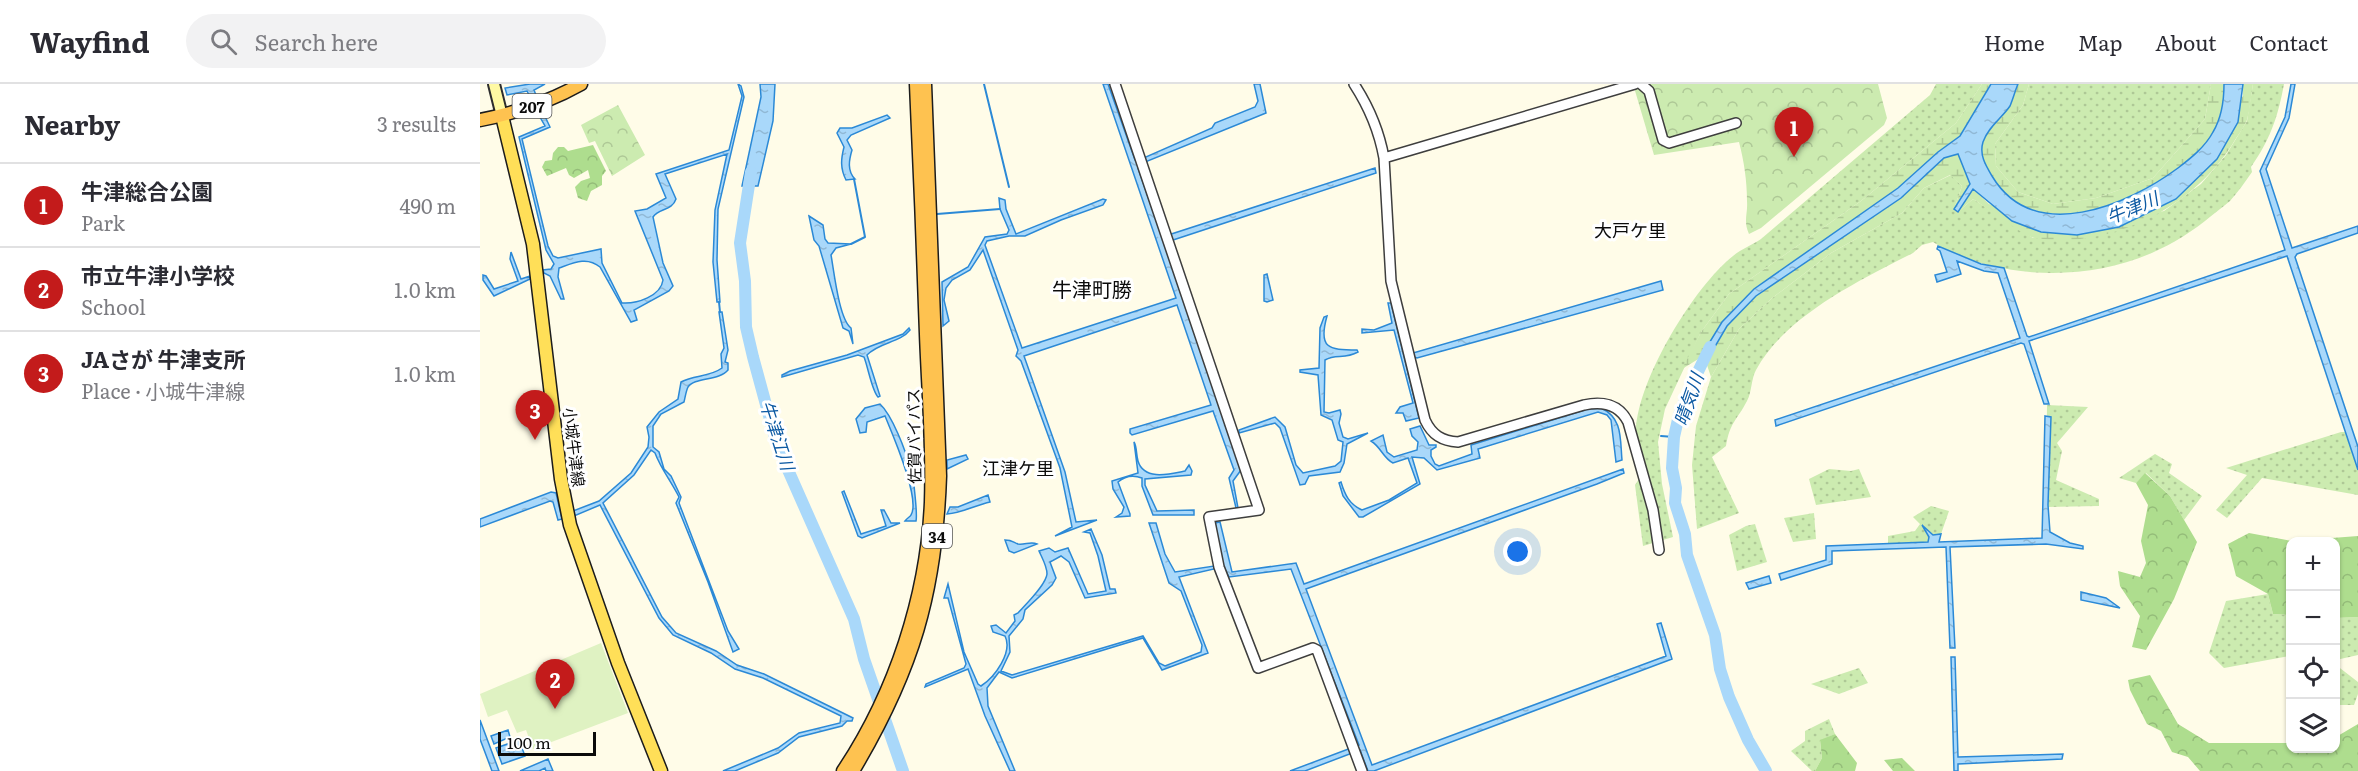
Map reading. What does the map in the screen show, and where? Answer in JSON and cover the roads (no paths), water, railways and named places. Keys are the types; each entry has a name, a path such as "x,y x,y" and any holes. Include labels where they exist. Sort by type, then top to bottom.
{"highway":[{"name":"207","path":"480,120 537,105 581,84"},
{"name":"佐賀バイパス","path":"853,771 909,628 922,577 931,501 916,84"},
{"name":"佐賀バイパス","path":"843,771 868,737 899,684 922,620 930,583 938,523 940,464 925,84"}],"main road":[{"path":"494,84 502,116"},
{"name":"小城牛津線","path":"502,116 534,244 561,479 570,525 618,663 661,771"}],"street":[{"path":"1114,84 1259,510 1209,517 1219,567 1257,668 1313,648 1317,650 1362,771"},
{"path":"1354,84 1374,119 1384,158 1391,281 1425,420 1429,428 1437,436 1447,441 1458,442 1584,405 1605,403 1613,406 1625,416 1628,422 1653,510 1659,550"},
{"path":"1384,158 1635,84"},
{"path":"1641,84 1649,91 1663,140 1669,143 1736,123"}],"water":[{"path":"545,84 534,90 536,95 530,97 527,91 507,95 505,88"},
{"path":"738,84 741,86 744,97 718,209 717,260 720,302 717,302 713,262 715,210 727,154 665,174 676,199 672,206 653,217 663,263 673,286 669,291 634,310 637,320 631,322 600,267 590,262 569,264 559,268 558,277 564,299 561,299 550,276 543,270 551,269 554,264 546,250 519,137 545,126 537,112 542,110 550,127 522,139 548,246 553,256 558,258 601,249 602,263 622,303 634,302 653,295 663,280 635,211 647,209 666,198 656,174 729,150 742,96"},
{"path":"760,84 775,84 773,121 758,186 742,186 761,97"},
{"path":"1103,84 1108,84 1137,161 1212,128 1215,123 1255,107 1258,101 1254,84 1260,84 1266,113 1140,164 1138,168 1162,237 1375,168 1376,173 1164,243 1241,470 1233,481 1238,508 1236,508 1229,478 1234,470 1213,411 1132,435 1130,433 1130,429 1211,405 1177,305 1024,356 1065,472 1076,522 1097,520 1055,536 1072,527 1060,468 1021,361 1016,356 1018,350 983,250 970,270 952,280 946,288 944,300 949,321 943,326 942,282 968,267 985,237 1007,234 1009,230 1000,209 999,198 1005,200 1006,209 1016,234 1103,199 1106,200 1103,205 1025,236 1009,236 987,241 985,245 1022,348 1176,298"},
{"name":"牛津川","path":"1991,84 2018,84 2010,106 1988,132 1983,142 1982,151 1985,164 2010,197 2032,209 2056,214 2082,212 2108,205 2134,195 2178,168 2202,147 2213,132 2222,109 2224,84 2243,84 2238,122 2217,159 2176,199 2119,227 2077,235 2041,232 2012,221 1973,189 1958,212 1954,209 1970,184 1958,154 1944,158 1901,198 1756,296 1727,326 1706,362 1700,358 1722,322 1754,289 1898,188 1938,152 1960,136"},
{"path":"2291,84 2295,84 2289,118 2266,169 2292,248 2358,226 2358,233 2297,254 2295,257 2358,447 2358,470 2287,256 2029,341 2049,404 2044,404 2024,344 2021,343 1776,426 1775,420 2020,338 1998,273 1984,271 1957,261 1961,274 1937,282 1935,275 1947,272 1940,251 1937,249 1938,246 1981,264 2004,268 2029,337 2285,250 2260,171 2285,117"},
{"path":"887,115 890,118 851,135 847,140 852,150 850,169 855,179 846,180 842,164 844,147 837,133 840,128 852,128"},
{"path":"809,216 823,225 825,239 828,243 851,244 836,248 831,255 840,305 851,328 853,344 849,331 843,328 819,246 814,240"},
{"path":"511,252 521,279 530,276 530,279 494,296 483,280 483,275 494,289 518,281 510,259"},
{"path":"1267,274 1273,300 1267,302 1264,301 1264,275"},
{"path":"1661,281 1663,290 1414,357 1413,353"},
{"path":"1388,303 1391,303 1419,418 1406,421 1403,413 1396,413 1400,407 1413,403 1394,330 1362,333 1362,329 1374,330 1392,323"},
{"path":"719,312 722,312 728,350 725,362 728,363 728,370 719,376 691,384 687,389 684,402 661,414 653,426 653,447 659,452 664,469 671,476 681,497 679,503 728,631 739,649 733,652 676,503 679,497 655,453 651,450 634,475 603,503 662,617 676,633 716,651 737,665 764,674 853,718 852,721 847,721 842,726 799,737 778,753 735,771 723,771 778,748 799,733 840,723 841,716 763,678 735,669 711,653 673,635 659,618 600,505 574,516 573,511 599,501 631,473 648,447 647,427 659,412 678,399 681,382 722,368 721,354 724,348"},
{"path":"1327,316 1324,335 1328,345 1332,348 1357,350 1358,352 1325,360 1324,412 1340,410 1339,423 1343,437 1348,439 1368,433 1347,444 1340,472 1309,476 1305,484 1300,485 1280,428 1275,423 1239,433 1239,430 1275,417 1285,427 1296,465 1303,473 1335,466 1341,461 1343,442 1338,440 1332,420 1321,415 1318,375 1300,372 1300,370 1319,368 1320,328 1324,317"},
{"path":"909,328 910,330 901,338 877,347 867,355 880,396 878,397 864,357 858,355 782,377 790,371 847,355 903,334"},
{"path":"880,404 898,434 910,468 922,466 913,471 916,521 905,521 911,515 912,495 899,451 885,416 867,422 866,432 860,433 856,419 865,408"},
{"path":"1601,408 1608,412 1617,423 1622,460 1616,462 1611,420 1607,415 1598,412 1478,449 1480,458 1437,470 1424,458 1412,457 1420,484 1363,517 1359,517 1343,496 1339,483 1341,482 1348,499 1362,510 1389,500 1417,483 1408,458 1393,463 1371,441 1383,435 1387,452 1394,457 1417,450 1418,442 1412,436 1410,429 1420,426 1429,445 1436,445 1431,450 1431,456 1435,464 1439,466 1472,454 1471,445 1588,409"},
{"path":"2045,416 2051,417 2048,505 2050,532 2070,543 2083,546 2083,549 2046,544 1950,547 1955,648 1950,648 1946,547 1832,551 1832,564 1781,580 1779,574 1826,560 1826,546 1928,542 1929,537 1922,525 1933,535 1941,534 1939,542 2042,538"},
{"path":"1134,442 1141,467 1152,474 1172,474 1185,471 1189,465 1191,475 1145,479 1145,485 1157,511 1194,510 1194,515 1153,515 1142,486 1142,478 1133,476 1118,482 1130,516 1116,517 1122,513 1124,507 1113,489 1112,481 1138,473"},
{"path":"966,455 968,459 947,469 947,460"},
{"path":"1623,469 1624,473 1597,484 1306,589 1372,765 1666,656 1657,624 1661,623 1672,659 1374,771 1368,771 1360,750 1305,771 1290,771 1359,745 1291,569 1229,577 1223,565 1215,523 1220,522 1232,572 1296,563 1304,584"},
{"path":"844,491 861,534 886,526 881,510 884,510 891,523 900,523 862,538 858,536 842,492"},
{"path":"551,492 556,493 562,519 558,520 553,502 550,501 480,527 480,519"},
{"path":"988,495 990,502 947,514 950,507 958,507"},
{"path":"1149,523 1156,523 1165,554 1175,572 1214,566 1214,569 1179,577 1208,653 1162,670 1143,638 1012,678 999,672 987,688 988,706 1015,771 1010,771 985,716 968,669 925,687 926,684 964,668 966,664 948,598 944,598 948,584 964,652 981,686 997,670 1007,649 1005,636 993,632 991,626 996,625 1006,633 1015,621 1014,615 1035,595 1046,579 1046,568 1039,551 1049,548 1055,552 1068,548 1088,594 1106,591 1090,533 1084,532 1091,529 1102,555 1110,589 1115,589 1116,593 1085,598 1069,562 1061,556 1050,562 1056,578 1052,585 1025,610 1023,619 1009,636 1010,652 1001,671 1012,675 1143,636 1159,663 1165,666 1201,652 1202,645 1181,591 1169,583"},
{"path":"1005,540 1018,544 1037,544 1014,553 1009,551"},
{"path":"1769,576 1771,583 1749,589 1746,583"},
{"path":"2081,592 2106,598 2120,608 2081,600"},
{"path":"1951,657 1955,657 1958,757 2063,754 2062,759 1958,764 1958,771 1954,771"},
{"path":"480,720 499,771 492,771 480,739"},
{"path":"508,730 510,737 494,744 491,736"},
{"path":"519,740 525,756 502,764 496,748"},
{"path":"548,759 553,771 546,771 545,768 539,771 520,771"}],"waterway":[{"path":"984,84 1009,187"},
{"name":"牛津江川","path":"751,172 740,243 745,281 746,327 753,357 777,445 854,619 864,659 903,771"},
{"path":"851,244 865,237 854,179"},
{"path":"937,214 1000,209"},
{"path":"719,302 720,312"},
{"name":"晴気川","path":"1710,347 1679,415 1674,437 1672,468 1676,488 1675,503 1685,534 1687,555 1715,635 1720,669 1729,697 1748,740 1766,771"},
{"path":"1661,436 1674,437"}],"place":[{"name":"牛津総合公園","path":"1794,157"},
{"name":"JAさが 牛津支所","path":"535,440"},
{"name":"市立牛津小学校","path":"555,709"}],"district":[{"name":"大戸ケ里","path":"1630,229"},
{"name":"牛津町勝","path":"1092,288"},
{"name":"江津ケ里","path":"1018,467"}]}
